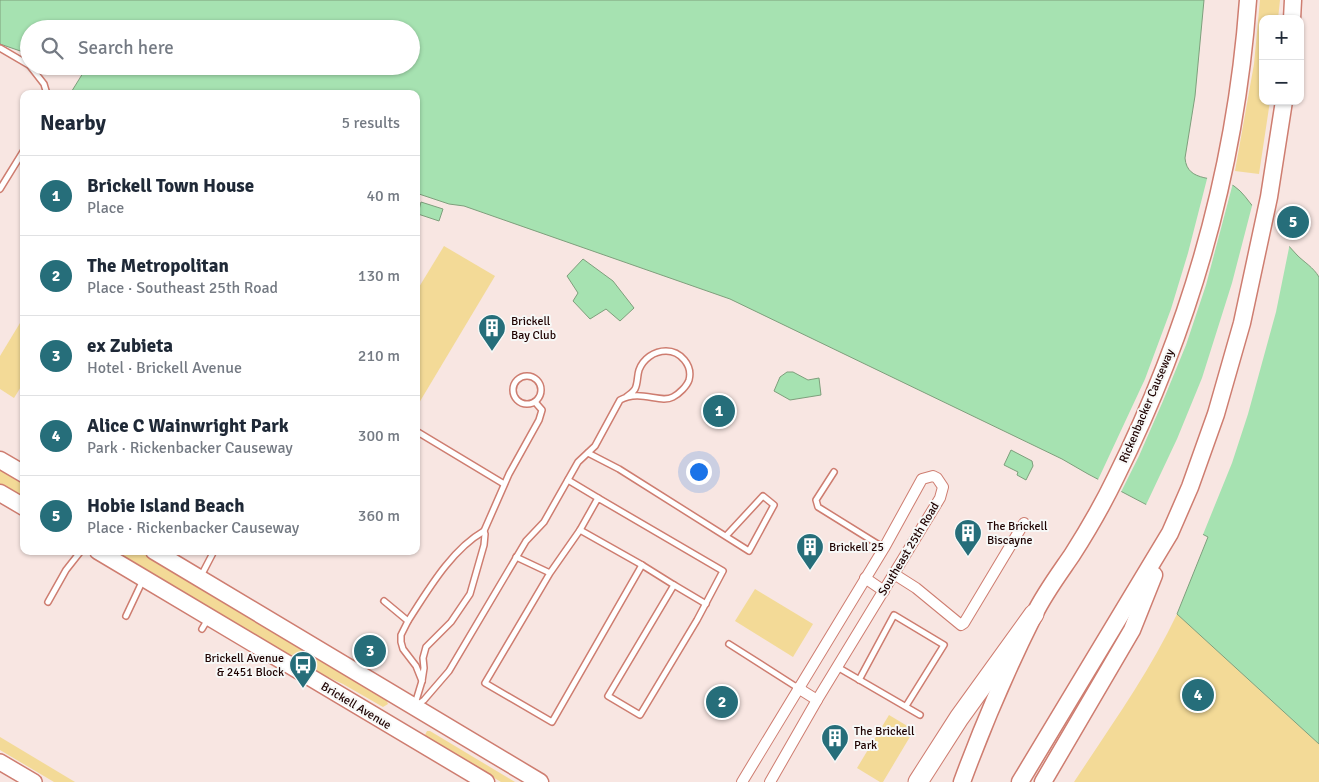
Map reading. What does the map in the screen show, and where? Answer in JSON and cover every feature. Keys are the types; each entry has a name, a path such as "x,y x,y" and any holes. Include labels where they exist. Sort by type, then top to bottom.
{"highway":[{"path":"918,782 958,718 1034,614"}],"main road":[{"name":"Rickenbacker Causeway","path":"962,782 979,735 1034,614 1081,541 1104,500 1149,406 1175,340 1199,269 1225,169 1239,84 1248,0"},
{"path":"1292,15 1293,0"},
{"path":"1043,782 1132,630 1206,444 1254,274 1283,105"},
{"path":"0,460 20,472"},
{"path":"0,493 20,505"},
{"path":"1020,782 1170,533"},
{"name":"Brickell Avenue","path":"105,555 144,579 205,623 486,782"},
{"path":"161,555 540,782"},
{"path":"400,732 414,707"},
{"path":"0,762 34,782"}],"street":[{"name":"Southeast 25th Road","path":"742,782 884,548 922,479 933,476 937,478 943,487 940,498 770,782"},
{"path":"894,574 916,588 961,625 964,623 1024,523"},
{"path":"865,578 884,591"},
{"path":"798,688 818,700"}],"lane":[{"path":"0,48 20,60"},
{"path":"36,75 44,84 46,90"},
{"path":"0,189 20,156"},
{"path":"414,707 424,700 449,670 526,541 544,522 578,462 595,446 620,400 635,390 639,370 645,359 654,353 665,351 676,352 683,358 688,368 689,380 682,390 672,398 663,399 638,395 626,397"},
{"path":"528,376 533,377 540,384 541,394 535,402 522,404 515,398 513,389 516,381 528,376"},
{"path":"414,707 422,681 423,658 426,647 451,622 470,594 484,545 484,531 504,484 539,420 542,410 535,402"},
{"path":"420,433 504,484"},
{"path":"588,452 619,469 749,551 774,505 763,496 726,536"},
{"path":"834,472 816,500 818,506 884,548"},
{"path":"568,480 723,571 706,604 640,715 608,696 674,585"},
{"path":"598,498 580,530 550,573 485,682 552,722 642,565"},
{"path":"580,530 706,604"},
{"path":"422,681 416,666 403,649 401,634 408,621 457,552 464,544 484,531"},
{"path":"48,602 66,570 78,555"},
{"path":"200,579 212,555"},
{"path":"516,558 550,573"},
{"path":"126,616 144,579"},
{"path":"384,601 408,621"},
{"path":"859,680 894,615 944,645 906,706"},
{"path":"729,644 798,688"},
{"path":"838,668 920,715"}],"shaded area":[{"path":"0,0 1204,0 1195,96 1185,158 1187,166 1191,172 1197,175 1227,183 1237,188 1319,277 1319,744 1177,614 1208,537 1062,459 730,299 464,206 449,204 420,194 420,90 72,90 82,75 420,75 420,20 20,20 20,51 0,44"},
{"path":"1260,0 1280,0 1278,15 1259,15 1259,105 1269,105 1259,174 1235,171 1254,64"},
{"path":"421,202 443,209 439,221 420,215"},
{"path":"444,246 495,276 420,401 420,285"},
{"path":"583,259 613,281 634,308 620,321 606,309 590,319 573,301 578,293 567,276"},
{"path":"20,323 20,388 14,398 0,389 0,356"},
{"path":"787,372 793,372 808,380 819,378 821,395 790,400 774,391 780,377"},
{"path":"1011,450 1032,461 1033,466 1026,480 1017,475 1018,472 1004,465"},
{"path":"0,468 20,480 20,496 0,484"},
{"path":"122,555 147,555 386,699 388,704 383,707 343,684 319,673"},
{"path":"755,589 813,624 793,657 735,621"},
{"path":"1177,614 1319,744 1319,782 1074,782 1142,679"},
{"path":"889,715 914,730 883,782 880,782 857,768"},
{"path":"427,731 430,731 515,782 501,782 427,738 425,735"},
{"path":"0,737 75,782 54,782 0,750"}],"pier":[{"path":"1208,175 1233,183 1206,285 1186,345 1163,401 1120,494 1097,482 1145,379 1171,309"},
{"path":"1253,202 1290,243 1276,312 1248,414 1232,463 1202,537 1145,507 1177,439 1202,378 1232,283"}],"place":[{"name":"Hobie Island Beach","path":"1293,222"},
{"name":"Brickell Bay Club","path":"492,352"},
{"name":"Brickell Town House","path":"719,411"},
{"name":"The Brickell Biscayne","path":"968,557"},
{"name":"Brickell 25","path":"810,571"},
{"name":"ex Zubieta","path":"370,651"},
{"name":"Brickell Avenue & 2451 Block","path":"303,689"},
{"name":"Alice C Wainwright Park","path":"1198,695"},
{"name":"The Metropolitan","path":"722,702"},
{"name":"The Brickell Park","path":"835,762"}]}
